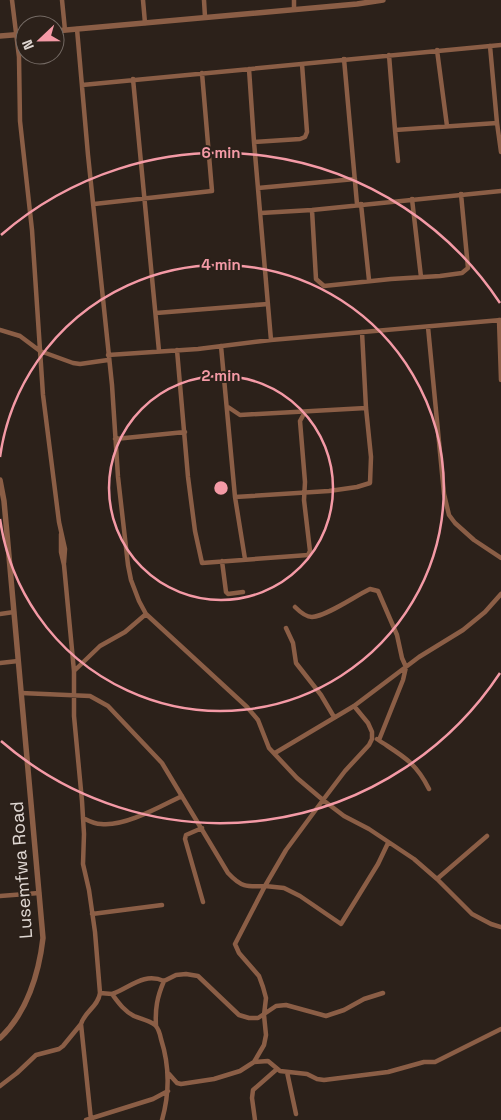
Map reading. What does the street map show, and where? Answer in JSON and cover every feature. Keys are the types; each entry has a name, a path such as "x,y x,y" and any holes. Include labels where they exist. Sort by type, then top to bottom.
{"street":[{"path":"0,36 15,34 12,0"},
{"path":"62,0 64,15"},
{"path":"143,0 145,23"},
{"path":"204,0 205,17"},
{"path":"294,0 294,9"},
{"path":"65,30 383,0"},
{"path":"77,30 128,565 130,580 139,601 146,614 247,707 258,720 269,748 297,778 344,816 369,829 414,859 437,878 472,914 501,927"},
{"path":"82,85 501,45"},
{"path":"490,46 501,152"},
{"path":"437,50 447,126"},
{"path":"389,55 398,161"},
{"path":"344,59 355,179 369,280"},
{"path":"254,142 300,139 305,137 307,132 302,64"},
{"path":"0,1086 36,1055 59,1049 63,1046 81,1024 88,1011 99,1000 100,994 89,890 83,864 84,834 74,716 74,671 64,565 65,549 61,534 43,395 32,230 20,121 19,65"},
{"path":"249,69 271,340"},
{"path":"94,204 212,191 202,73"},
{"path":"133,80 159,351"},
{"path":"395,130 497,123"},
{"path":"258,188 355,179"},
{"path":"261,213 312,210 501,191"},
{"path":"312,210 316,279 320,284 331,286 369,280 440,276 462,273 468,268 461,194"},
{"path":"412,199 421,277"},
{"path":"156,313 268,304"},
{"path":"0,330 20,336 40,351 80,364 108,357 159,351 393,328 428,327 500,320 501,380"},
{"path":"428,327 444,494 449,515 474,540 501,558"},
{"path":"235,497 346,489 370,483 371,457 362,332"},
{"path":"222,346 235,497 244,559"},
{"path":"178,350 188,477 195,532 201,561 204,563 244,559 304,557 308,555 310,551 300,420 305,412"},
{"path":"228,407 240,415 366,408"},
{"path":"293,412 300,420"},
{"path":"115,440 185,432"},
{"name":"Lusemfwa Road","path":"0,480 4,500 43,938 40,963 31,990 18,1016 0,1038"},
{"path":"222,561 226,592 228,594 243,592"},
{"path":"295,607 310,617 320,615 370,589 378,592 397,635 406,667 379,740"},
{"path":"275,754 303,738 334,716 354,706 406,667 469,626 501,594"},
{"path":"0,614 14,612"},
{"path":"74,671 100,646 125,632 146,614"},
{"path":"286,628 293,643 296,663 321,694 334,716"},
{"path":"0,663 18,661"},
{"path":"20,693 90,696 108,706 162,763 218,857 236,882 244,886 284,888 300,896 341,924 378,864 388,843"},
{"path":"354,706 368,723 373,736 412,763 421,774 429,789"},
{"path":"169,1074 177,1083 190,1083 231,1074 245,1069 254,1062 266,1039 266,998 259,976 239,953 235,944 286,850 323,800 369,745 373,736"},
{"path":"83,818 99,824 113,823 146,814 182,796"},
{"path":"202,828 186,835 185,838 203,902"},
{"path":"437,878 487,836"},
{"path":"0,896 39,892"},
{"path":"92,914 162,905"},
{"path":"100,994 112,994 121,991 135,981 146,978 164,981 176,975 186,974 198,976 239,1015 258,1018 276,1006 286,1005 305,1009 323,1016 338,1012 364,999 383,993"},
{"path":"162,1120 168,1091 169,1074 156,1026 155,1012 157,996 164,981"},
{"path":"112,994 118,1003 132,1015 145,1019 156,1026"},
{"path":"81,1024 89,1119 153,1099 168,1091"},
{"path":"254,1062 268,1062 277,1069 307,1074 324,1080 388,1072 424,1062 435,1062 501,1029"},
{"path":"255,1120 252,1098 254,1090 277,1069"},
{"path":"287,1072 296,1114"}]}
